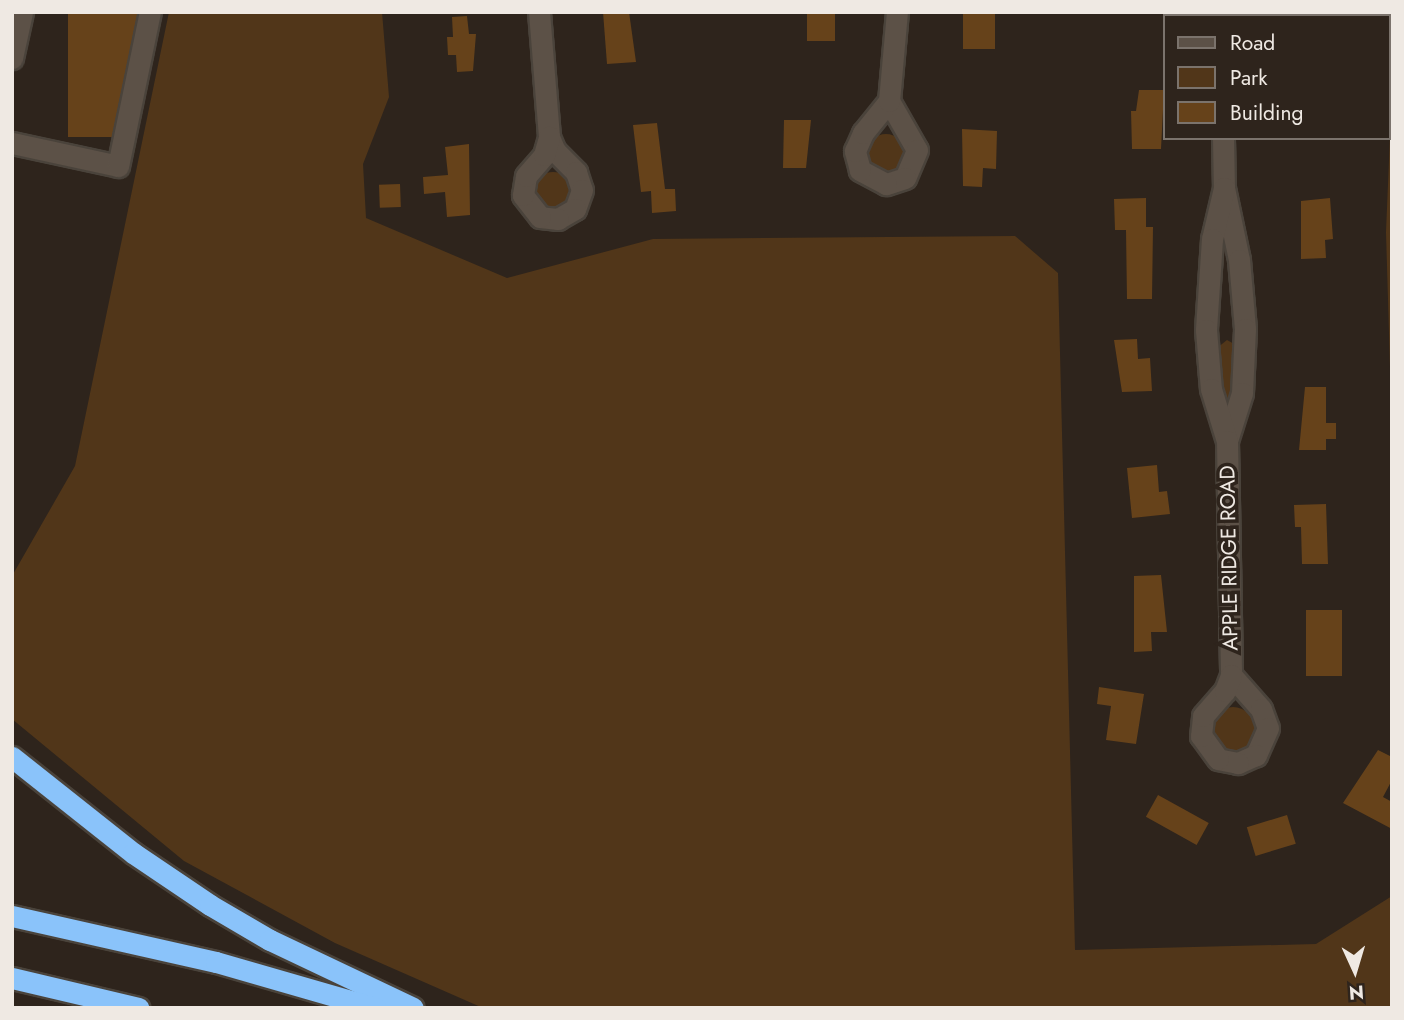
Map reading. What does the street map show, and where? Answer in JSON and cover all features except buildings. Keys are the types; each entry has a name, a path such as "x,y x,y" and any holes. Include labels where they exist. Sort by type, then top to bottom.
{"highway":[{"path":"12,757 132,853 211,905 270,940 412,1008"},
{"path":"12,916 216,962 375,1008"},
{"path":"12,978 139,1008"}],"street":[{"path":"12,58 22,12"},
{"path":"12,143 118,166 150,12"},
{"path":"539,12 549,137"},
{"path":"889,101 897,12"},
{"name":"APPLE RIDGE ROAD","path":"1223,140 1224,188 1239,260 1245,329 1240,404 1227,441"},
{"name":"APPLE RIDGE ROAD","path":"1224,188 1209,259 1206,330 1211,389 1227,441 1231,675"},
{"path":"1206,330 1245,329"}],"green space":[{"path":"169,12 382,12 389,97 363,164 366,218 507,278 653,239 1015,236 1058,273 1075,950 1316,944 1392,896 1392,1008 483,1008 335,943 184,861 12,719 12,576 75,466"},
{"path":"1392,88 1392,435 1386,232"},
{"path":"886,134 899,140 905,153 899,166 886,172 873,166 867,153 873,140"},
{"path":"553,172 566,177 571,190 566,203 553,208 540,203 535,190 540,177"},
{"path":"1227,340 1236,345 1233,414 1223,401 1217,348"},
{"path":"1233,707 1248,714 1255,729 1248,744 1233,751 1218,744 1211,729 1218,714"}]}
